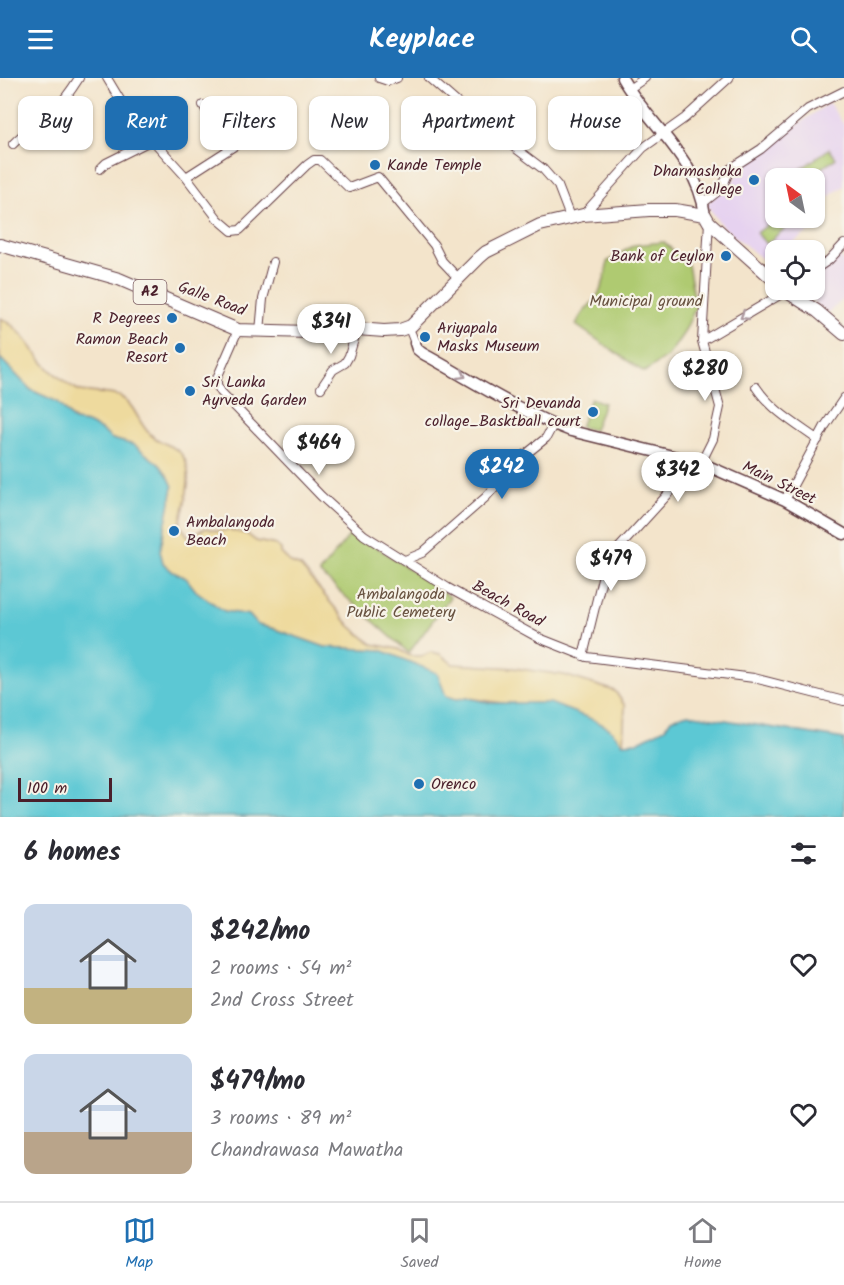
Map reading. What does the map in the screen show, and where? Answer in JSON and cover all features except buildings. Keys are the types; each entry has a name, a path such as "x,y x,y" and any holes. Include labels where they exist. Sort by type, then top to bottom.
{"highway":[{"name":"Galle Road","path":"0,245 119,279 238,330 344,333 357,329 384,331 411,326 486,252 540,225 576,216 675,210 706,213"},
{"path":"706,213 765,271"},
{"name":"Galle Road","path":"384,331 413,338 443,300 445,292"},
{"path":"801,300 844,334"}],"main road":[{"path":"622,78 664,133 694,178 706,213"},
{"name":"Main Street","path":"413,338 417,348 422,352 513,405 553,424 571,431 700,463 785,500 844,534"}],"street":[{"path":"13,144 26,130 54,110 79,78"},
{"path":"107,78 117,96"},
{"path":"378,78 388,81 397,78"},
{"path":"429,78 543,169 558,186 576,216 643,148 685,118 729,78"},
{"path":"629,89 645,78"},
{"path":"700,463 713,439 720,407 702,341 706,213 722,188 730,169 761,148 808,109 844,91"},
{"path":"99,169 132,150"},
{"path":"161,150 186,177 218,219 228,229 236,232 298,172 314,160 320,160 349,188 378,177 434,245 442,261 458,278"},
{"path":"186,177 227,150"},
{"path":"825,263 844,244"},
{"path":"260,331 262,299 273,262"},
{"path":"702,341 770,300"},
{"path":"321,388 333,370 345,363 357,329"},
{"name":"Beach Road","path":"238,330 217,378 217,385 221,393 340,515 364,535 419,569 509,623 538,638 583,656 754,678 844,700"},
{"path":"756,387 763,397 787,419 818,440"},
{"path":"785,500 844,398"},
{"path":"405,560 422,553 486,497 520,459 546,438 553,424"},
{"path":"583,656 606,562 671,491 689,459"},
{"path":"419,569 422,553"}],"shaded area":[{"name":"Dharmashoka College","path":"829,103 844,125 844,186 825,199 825,168 765,168 765,228 810,228 811,230 796,240 765,240 765,261 722,226 706,204 732,183 740,170 762,149"},
{"path":"839,255 844,263 844,299 828,313 813,300 825,300 825,266"}],"green space":[{"path":"829,149 836,158 822,168 802,168"},
{"path":"765,227 785,228 771,240 765,240 765,243 757,233"},
{"name":"Municipal ground","path":"664,242 688,265 696,307 683,334 668,356 644,372 576,325 602,286 607,262 634,245"},
{"name":"Sri Devanda collage_Basktball court","path":"591,398 604,403 594,430 580,427"},
{"name":"Ambalangoda Public Cemetery","path":"353,531 450,597 409,653 319,573"}],"sand":[{"name":"Ambalangoda Beach","path":"0,318 17,330 50,370 63,380 81,391 114,395 126,400 152,436 177,450 187,465 188,485 180,525 188,536 206,528 218,531 229,530 247,534 256,541 276,545 291,563 301,567 350,626 372,644 398,649 410,656 422,656 431,652 440,654 453,664 514,668 564,675 615,691 625,706 623,743 604,726 580,715 469,698 456,699 447,696 381,650 325,647 258,625 249,615 224,611 196,591 186,578 173,572 163,563 160,551 173,487 160,465 134,445 112,439 87,423 75,421 58,402 31,390 0,358"}],"water":[{"path":"0,358 31,390 58,402 74,421 87,423 112,439 134,445 160,465 173,487 160,551 163,563 173,572 186,578 196,591 224,611 249,615 258,625 325,647 381,650 437,673 446,696 456,699 469,698 490,703 550,703 609,728 623,743 637,742 665,728 671,719 688,714 844,739 844,817 0,817"}],"place":[{"name":"Kande Temple","path":"375,165"},
{"name":"Dharmashoka College","path":"754,180"},
{"name":"Bank of Ceylon","path":"726,256"},
{"name":"R Degrees","path":"172,318"},
{"name":"Ariyapala Masks Museum","path":"425,337"},
{"name":"Ramon Beach Resort","path":"180,348"},
{"name":"Sri Lanka Ayrveda Garden","path":"190,391"},
{"name":"Sri Devanda collage_Basktball court","path":"593,412"},
{"name":"Ambalangoda Beach","path":"174,531"},
{"name":"Orenco","path":"419,784"}]}
